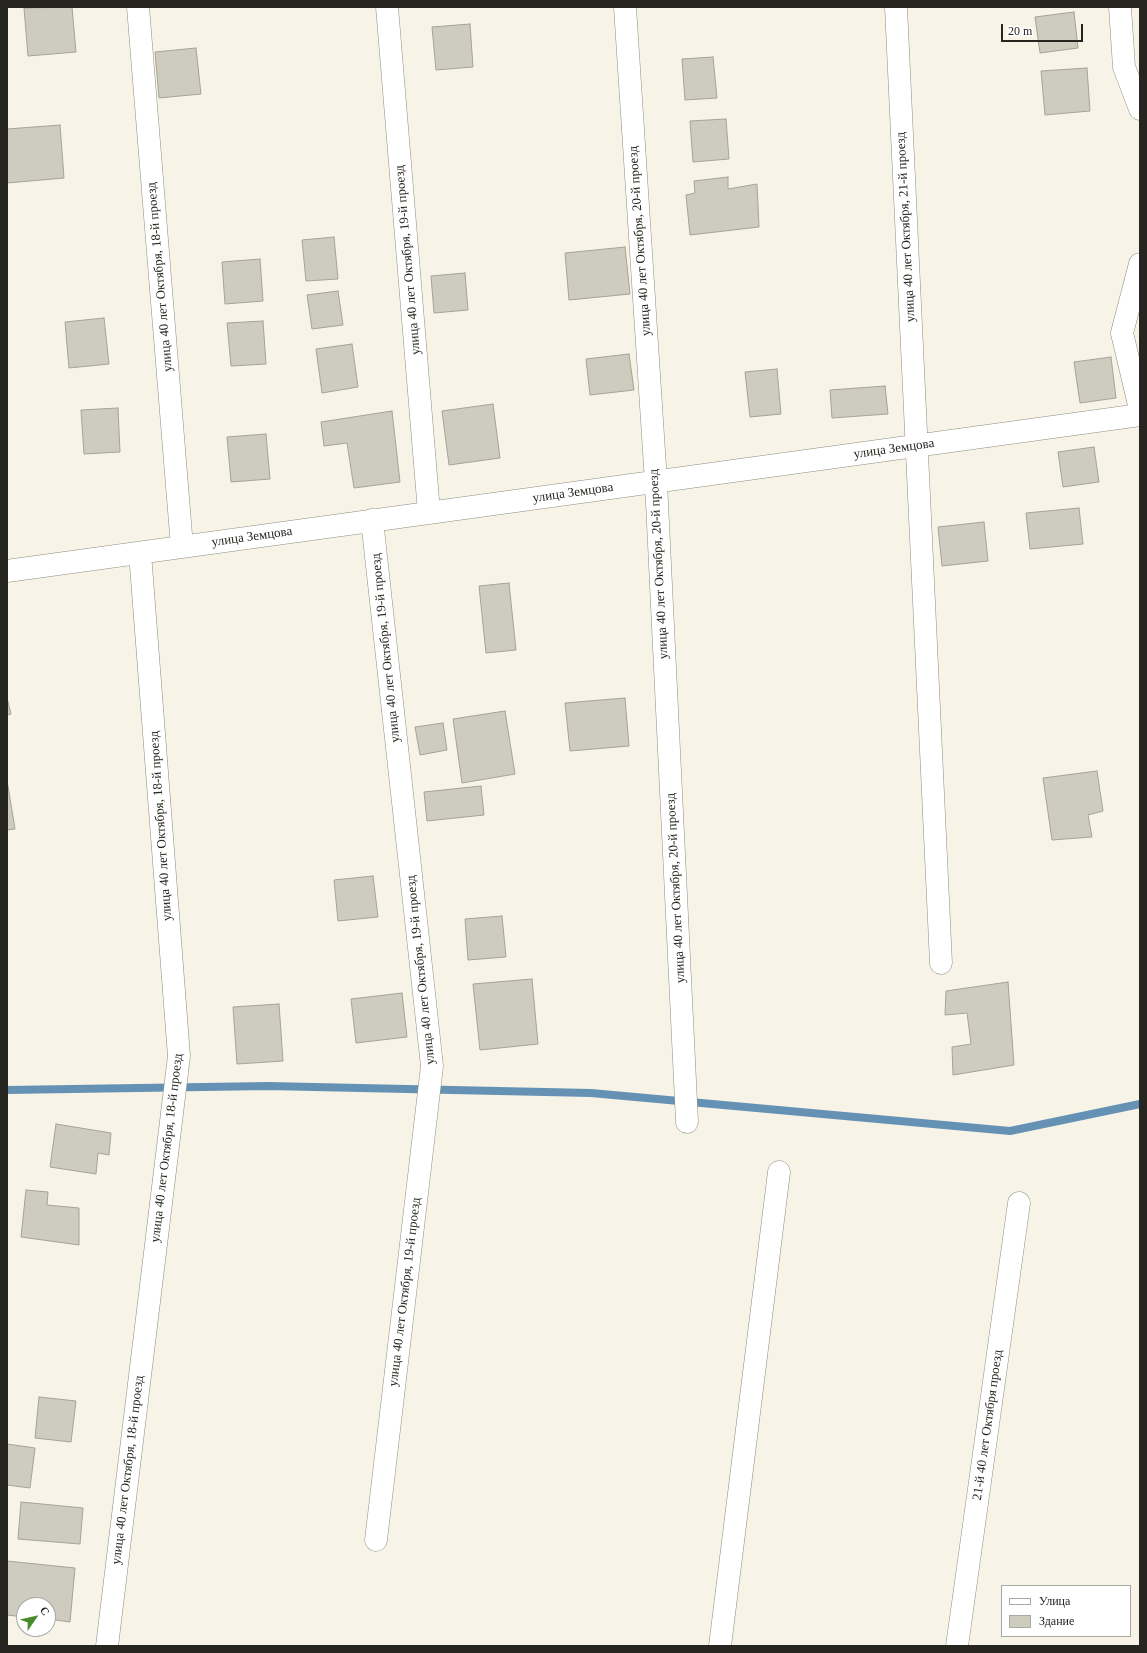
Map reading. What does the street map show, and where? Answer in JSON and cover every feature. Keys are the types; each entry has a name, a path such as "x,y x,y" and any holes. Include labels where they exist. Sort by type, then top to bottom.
{"street":[{"name":"улица 40 лет Октября, 18-й проезд","path":"138,7 182,547"},
{"name":"улица 40 лет Октября, 19-й проезд","path":"387,7 430,512"},
{"name":"улица 40 лет Октября, 20-й проезд","path":"625,7 656,482 687,1122"},
{"name":"улица 40 лет Октября, 21-й проезд","path":"896,7 941,963"},
{"path":"1120,7 1124,67 1140,109"},
{"path":"1140,264 1122,332 1140,409"},
{"name":"улица Земцова","path":"7,571 1140,415"},
{"name":"улица 40 лет Октября, 19-й проезд","path":"372,520 432,1066 376,1540"},
{"name":"улица 40 лет Октября, 18-й проезд","path":"106,1646 179,1056 140,553"},
{"path":"720,1646 779,1172"},
{"name":"21-й 40 лет Октября проезд","path":"957,1646 1019,1204"}],"building":[{"path":"72,7 76,52 28,56 24,8"},
{"path":"1074,12 1078,48 1040,53 1035,17"},
{"path":"470,24 473,67 436,70 432,27"},
{"path":"196,48 201,94 159,98 155,52"},
{"path":"713,57 717,98 685,100 682,59"},
{"path":"1087,68 1090,111 1045,115 1041,71"},
{"path":"726,119 729,159 693,162 690,121"},
{"path":"60,125 64,178 7,183 7,129"},
{"path":"728,177 728,189 757,184 759,227 690,235 686,195 695,193 694,181"},
{"path":"334,237 338,279 306,281 302,240"},
{"path":"625,247 630,294 569,300 565,253"},
{"path":"260,259 263,301 225,304 222,262"},
{"path":"465,273 468,310 434,313 431,276"},
{"path":"338,291 343,325 312,329 307,295"},
{"path":"104,318 109,364 69,368 65,322"},
{"path":"263,321 266,364 231,366 227,323"},
{"path":"352,344 358,387 322,393 316,349"},
{"path":"629,354 634,390 590,395 586,359"},
{"path":"1111,357 1116,398 1080,403 1074,362"},
{"path":"777,369 781,414 750,417 745,372"},
{"path":"885,386 888,414 832,418 830,390"},
{"path":"493,404 500,458 449,465 442,411"},
{"path":"118,408 120,452 84,454 81,410"},
{"path":"392,411 400,482 354,488 347,443 324,446 321,422"},
{"path":"266,434 270,479 231,482 227,437"},
{"path":"1094,447 1099,482 1063,487 1058,452"},
{"path":"1079,508 1083,544 1030,549 1026,513"},
{"path":"984,522 988,561 942,566 938,527"},
{"path":"509,583 516,650 486,653 479,586"},
{"path":"7,698 11,714 7,715"},
{"path":"625,698 629,746 570,751 565,703"},
{"path":"505,711 515,774 462,783 453,719"},
{"path":"443,723 447,750 420,755 415,727"},
{"path":"1097,771 1103,811 1088,815 1092,837 1052,840 1043,778"},
{"path":"7,780 15,829 7,830"},
{"path":"481,786 484,815 427,821 424,792"},
{"path":"373,876 378,917 338,921 334,880"},
{"path":"502,916 506,957 468,960 465,919"},
{"path":"532,979 538,1044 480,1050 473,984"},
{"path":"1008,982 1014,1065 953,1075 952,1047 971,1044 967,1013 945,1015 946,991"},
{"path":"402,993 407,1037 356,1043 351,999"},
{"path":"279,1004 283,1061 237,1064 233,1007"},
{"path":"56,1124 111,1133 109,1155 98,1153 96,1174 50,1167"},
{"path":"26,1190 48,1192 47,1205 79,1208 79,1245 21,1237"},
{"path":"39,1397 76,1401 71,1442 35,1438"},
{"path":"7,1444 35,1448 30,1488 7,1485"},
{"path":"21,1502 83,1508 80,1544 18,1539"},
{"path":"7,1561 75,1568 70,1622 56,1620 56,1597 16,1597 16,1616 7,1615"}],"waterway":[{"path":"7,1090 268,1086 591,1093 1010,1131 1140,1104"}]}
